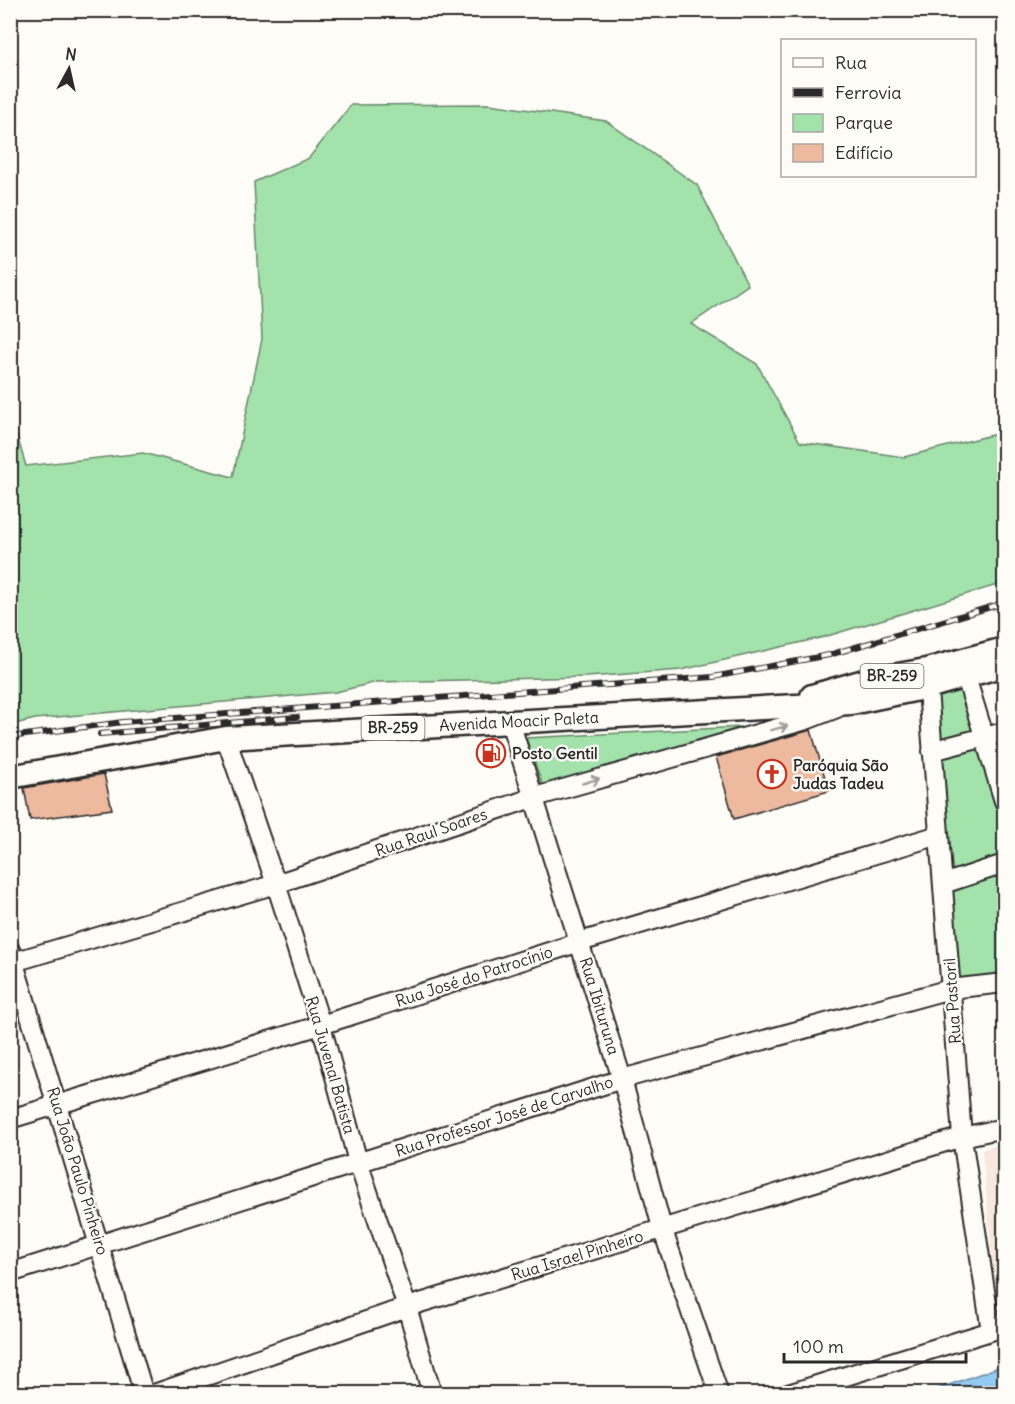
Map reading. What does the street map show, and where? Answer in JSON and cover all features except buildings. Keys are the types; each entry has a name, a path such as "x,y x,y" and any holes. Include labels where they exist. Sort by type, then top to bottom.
{"main road":[{"name":"Avenida Moacir Paleta","path":"964,669 1005,649"},
{"name":"Avenida Moacir Paleta","path":"10,777 226,738 779,705 851,703 964,669 1005,665"},
{"name":"Avenida Moacir Paleta","path":"779,705 864,681 927,679"}],"street":[{"path":"964,669 1005,801"},
{"name":"Rua Pastoril","path":"927,679 963,1137 998,1328"},
{"name":"Rua Raul Soares","path":"12,958 276,884 535,797 806,720 851,703"},
{"name":"Rua Ibituruna","path":"510,722 622,1079 662,1228 719,1394"},
{"path":"932,751 1005,732"},
{"name":"Rua Juvenal Batista","path":"226,738 321,1025 358,1162 432,1394"},
{"name":"Rua José do Patrocínio","path":"10,1119 321,1025 580,942 939,835"},
{"path":"944,884 1005,864"},
{"name":"Rua João Paulo Pinheiro","path":"12,958 144,1394"},
{"name":"Rua Professor José de Carvalho","path":"10,1273 622,1079 950,989 1005,983"},
{"name":"Rua Israel Pinheiro","path":"154,1394 406,1307 963,1137 1005,1128"},
{"path":"788,1394 998,1328"}],"shaded area":[{"path":"1004,1143 1004,1296 996,1300 982,1150"}],"green space":[{"path":"489,104 606,121 697,185 748,285 691,324 757,364 800,442 904,457 1004,432 1004,583 824,637 681,670 587,677 377,682 336,692 35,719 11,725 11,416 26,466 143,453 233,477 262,339 254,182 309,158 351,105"},
{"path":"965,679 982,737 933,749 929,688"},
{"path":"741,727 544,789 526,738"},
{"path":"984,741 1004,822 1004,860 947,881 934,753"},
{"path":"1004,874 1004,974 957,982 950,892"}],"water":[{"path":"1004,1365 1004,1393 927,1393"}],"railway":[{"path":"10,737 123,722 713,677 829,655 1004,603"},
{"path":"100,734 297,717"}],"place":[{"name":"Posto Gentil","path":"491,753"},
{"name":"Paróquia São Judas Tadeu","path":"772,774"}]}
